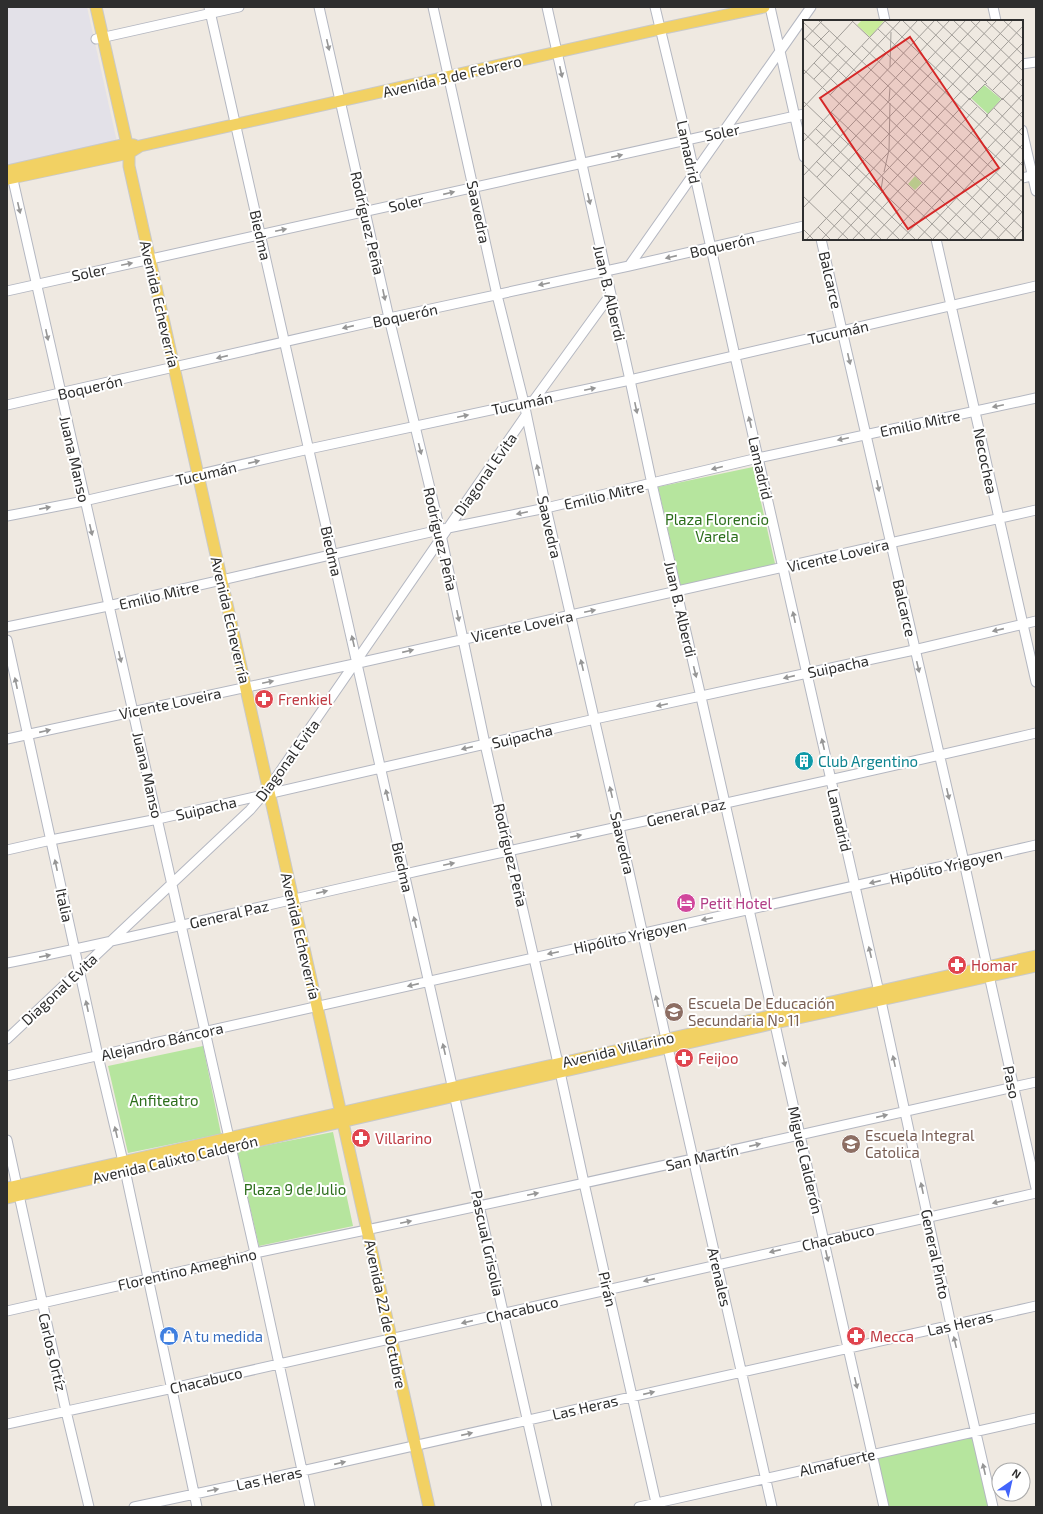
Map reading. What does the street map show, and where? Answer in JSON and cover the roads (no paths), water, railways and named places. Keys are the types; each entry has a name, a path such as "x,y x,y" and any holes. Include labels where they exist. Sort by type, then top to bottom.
{"main road":[{"name":"Avenida Echeverría","path":"89,7 99,38 175,367 246,687 267,793 293,899 342,1117"},
{"name":"Avenida Echeverría","path":"96,7 99,38"},
{"name":"Avenida 3 de Febrero","path":"9,175 764,7"},
{"name":"Avenida Villarino","path":"988,972 1036,956"},
{"name":"Avenida Villarino","path":"342,1117 880,995 988,972 1036,966"},
{"name":"Avenida Calixto Calderón","path":"7,1198 14,1190 342,1117"},
{"name":"Avenida 22 de Octubre","path":"342,1117 429,1507"}],"street":[{"path":"99,38 210,10 239,7"},
{"name":"Rodríguez Peña","path":"319,7 414,426 443,532 462,639 559,1067"},
{"name":"Saavedra","path":"434,7 448,77 497,295 524,403 546,508 595,719 667,1043"},
{"name":"Juan B. Alberdi","path":"547,7 676,592 774,1019"},
{"name":"Lamadrid","path":"654,7 687,140 806,673 880,995"},
{"path":"770,7 779,51 800,115 803,146"},
{"path":"629,266 811,7"},
{"path":"882,7 885,20"},
{"path":"992,7 996,20"},
{"name":"Biedma","path":"210,10 454,1091"},
{"path":"1023,64 1036,62"},
{"name":"Soler","path":"7,291 800,115"},
{"path":"1023,134 1034,175 1036,191"},
{"name":"Juana Manso","path":"9,175 36,284 84,501 158,819 310,1507"},
{"path":"1023,178 1034,175"},
{"name":"Boquerón","path":"7,405 803,226"},
{"name":"Balcarce","path":"822,240 988,972"},
{"name":"Necochea","path":"936,240 1036,682"},
{"name":"Tucumán","path":"7,516 84,501 309,449 630,380 1036,286"},
{"path":"534,400 611,294"},
{"name":"Emilio Mitre","path":"7,627 443,532 758,458 1036,398"},
{"name":"Diagonal Evita","path":"7,1038 267,793 443,532 526,416"},
{"name":"Vicente Loveira","path":"7,739 676,592 1036,510"},
{"name":"Suipacha","path":"7,850 158,819 595,719 914,650 1036,621"},
{"name":"Italia","path":"7,640 98,1056 149,1279 197,1507"},
{"name":"General Paz","path":"7,963 75,950 293,899 939,756 1036,733"},
{"name":"Hipólito Yrigoyen","path":"317,1007 1036,845"},
{"name":"Paso","path":"988,972 1036,1188"},
{"name":"General Pinto","path":"880,995 951,1325 993,1507"},
{"name":"Alejandro Báncora","path":"7,1076 317,1007"},
{"name":"Miguel Calderón","path":"774,1019 884,1507"},
{"name":"Arenales","path":"667,1043 772,1507"},
{"name":"Pirán","path":"559,1067 657,1505"},
{"name":"San Martín","path":"367,1230 1036,1082"},
{"name":"Pascual Grisolia","path":"454,1091 547,1507"},
{"name":"Carlos Ortíz","path":"7,1140 14,1190 42,1302 89,1507"},
{"name":"Chacabuco","path":"7,1424 1036,1193"},
{"name":"Florentino Ameghino","path":"7,1311 245,1257 255,1253 367,1230"},
{"name":"Las Heras","path":"134,1507 416,1446 1036,1306"},
{"name":"Almafuerte","path":"639,1507 657,1505 1036,1418"}],"place":[{"name":"Frenkiel","path":"264,699"},
{"name":"Club Argentino","path":"804,761"},
{"name":"Petit Hotel","path":"686,903"},
{"name":"Homar","path":"957,965"},
{"name":"Escuela De Educación Secundaria Nº 11","path":"674,1012"},
{"name":"Feijoo","path":"684,1058"},
{"name":"Villarino","path":"361,1138"},
{"name":"Escuela Integral Catolica","path":"851,1144"},
{"name":"A tu medida","path":"169,1336"},
{"name":"Mecca","path":"856,1336"}],"park label":[{"name":"Plaza Florencio Varela","path":"717,528"},
{"name":"Anfiteatro","path":"164,1100"},
{"name":"Plaza 9 de Julio","path":"295,1189"}]}
